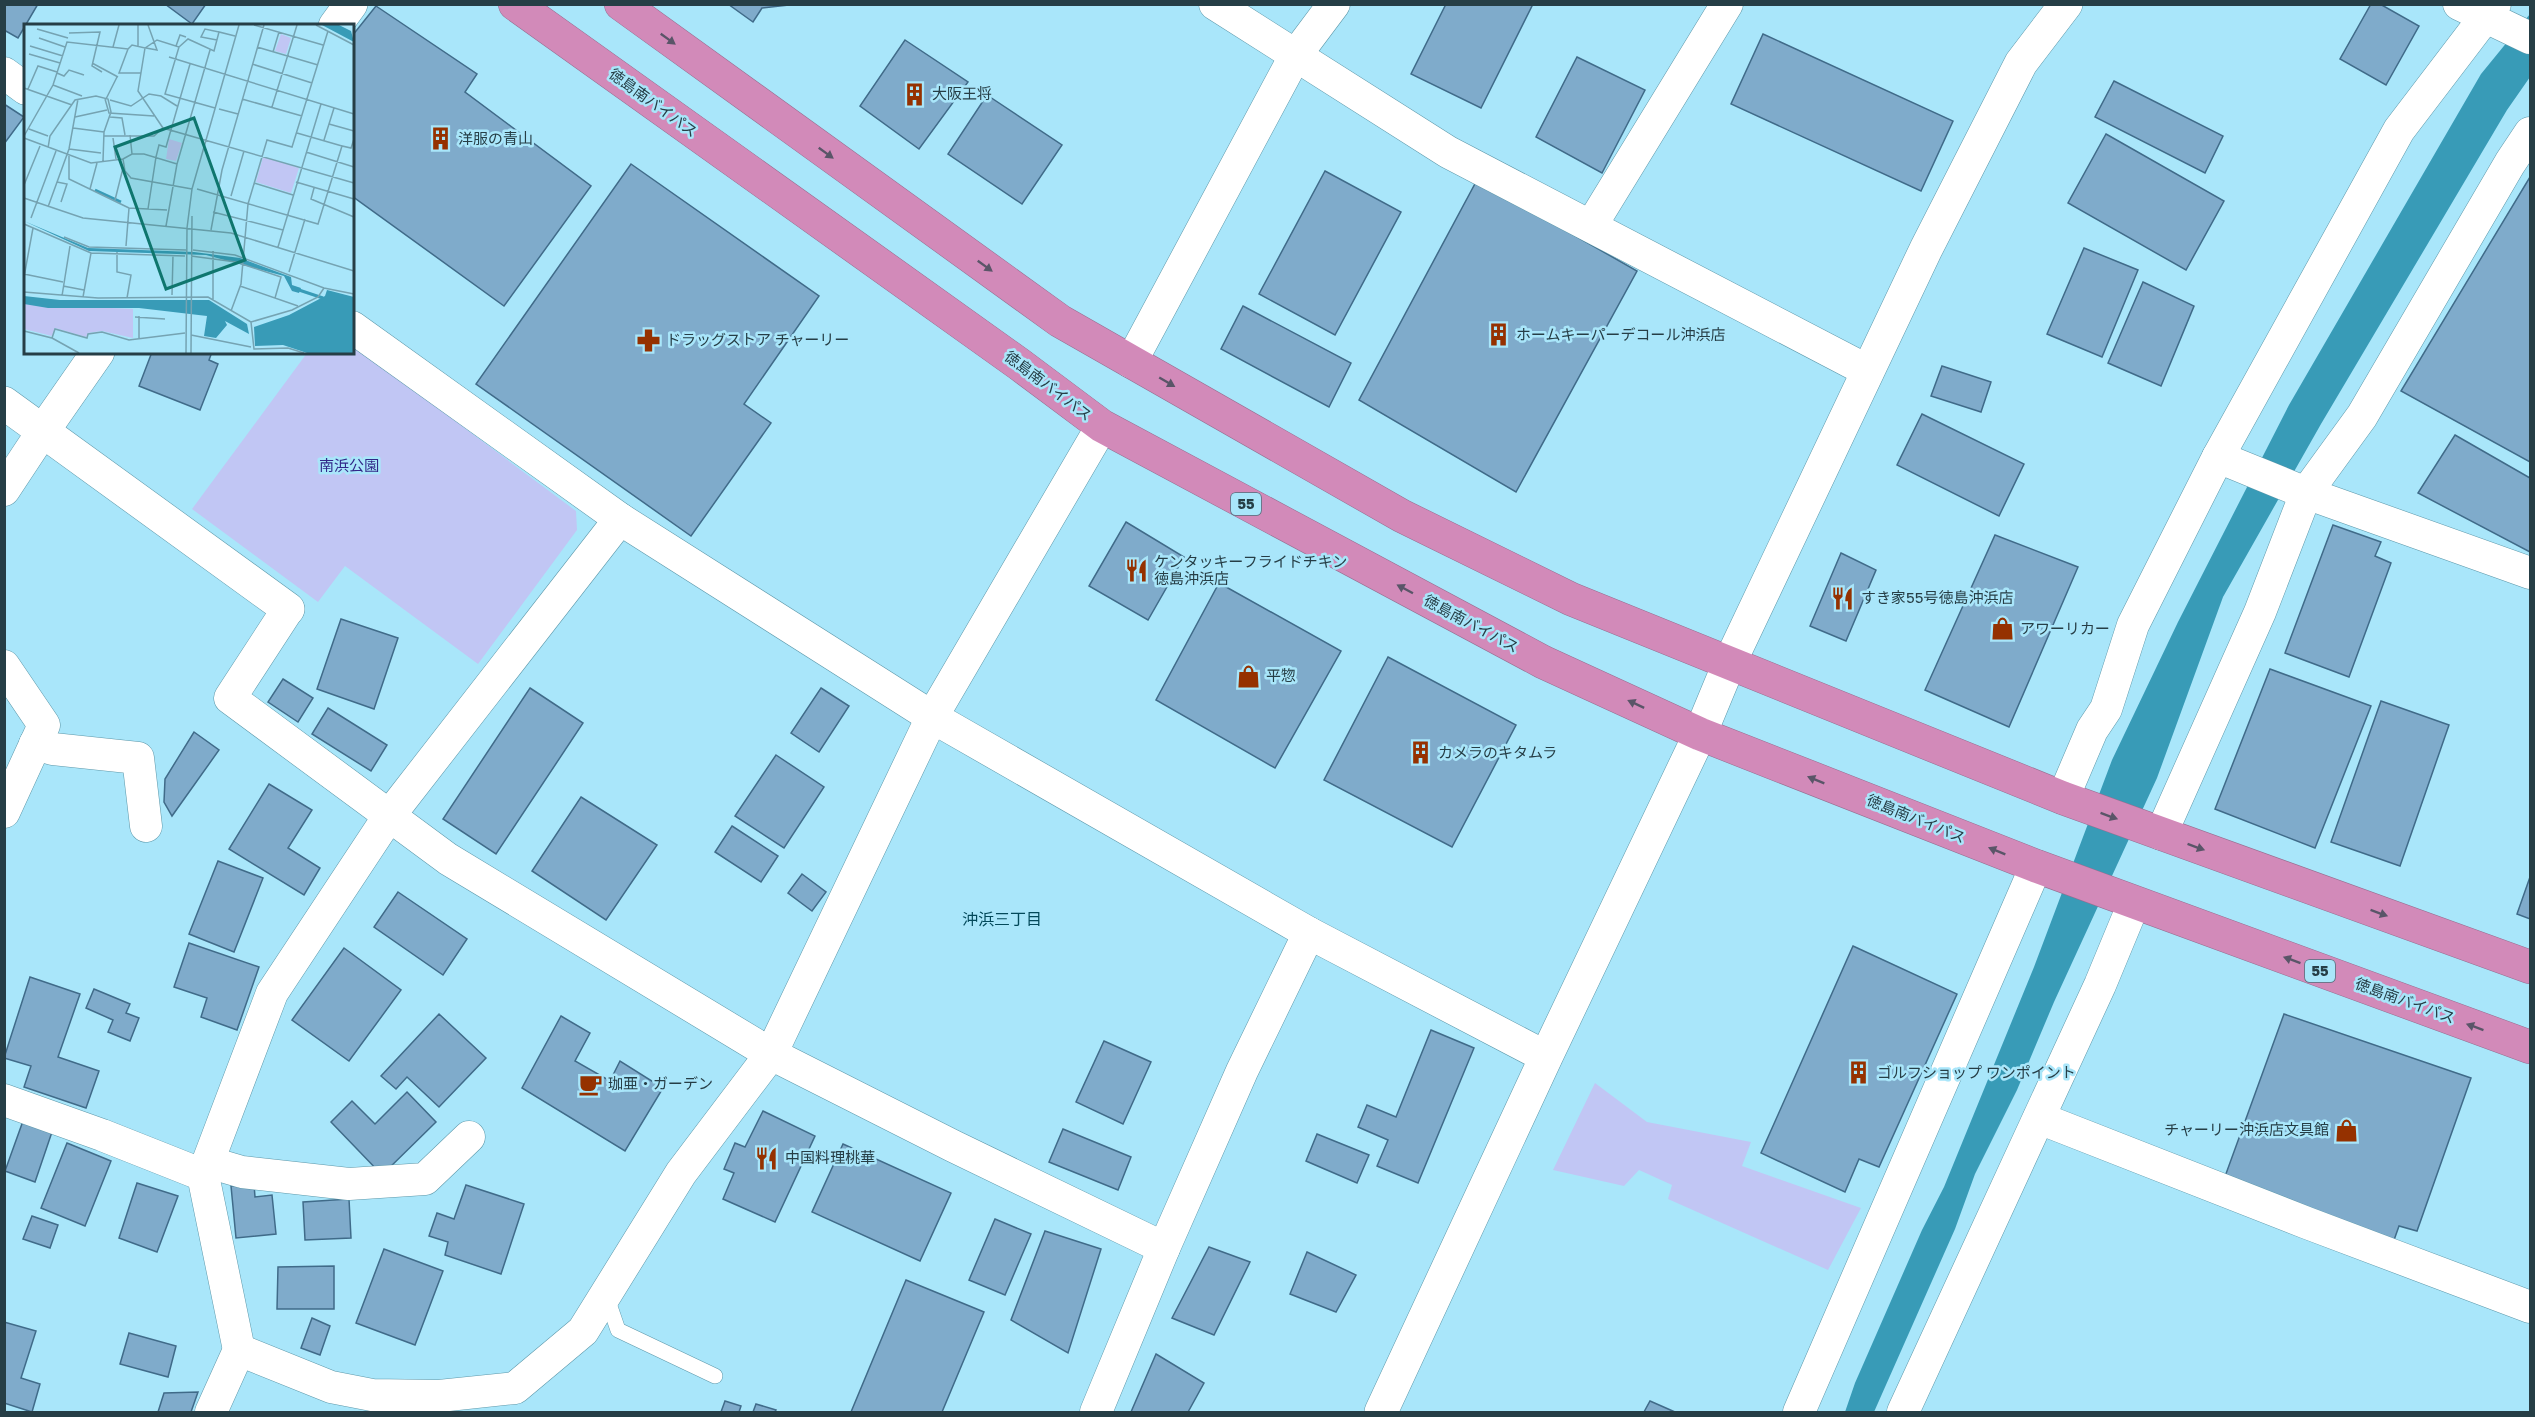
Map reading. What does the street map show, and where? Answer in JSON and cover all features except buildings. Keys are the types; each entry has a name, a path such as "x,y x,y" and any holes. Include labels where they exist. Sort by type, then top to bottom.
{"highway":[{"name":"徳島南バイパス","path":"515,4 1010,357 1102,426 1543,662 1700,734 2044,869 2530,1047"},
{"path":"621,4 1060,321 1402,516 1571,600 1729,664 2071,801 2530,968"}],"street":[{"path":"336,24 351,4"},
{"path":"1215,4 1448,152 1868,371"},
{"path":"1131,362 1295,56 1335,4"},
{"path":"1590,226 1727,4"},
{"path":"1381,1413 1546,1057 1700,734 1729,664 1926,249 2021,63 2066,4"},
{"path":"2071,801 2092,730 2106,709 2133,625 2218,457 2399,130 2480,8 2530,38"},
{"path":"4,73 24,88"},
{"path":"2151,831 2260,612 2306,493 2362,417 2510,163 2530,133"},
{"path":"354,328 620,519 932,717 1309,933 1546,1057"},
{"path":"4,490 97,354"},
{"path":"4,404 288,609 230,698 448,859 771,1054 953,1146 1164,1248"},
{"path":"239,1350 378,1404 516,1388 583,1331 681,1173 771,1054 932,717 1102,426"},
{"path":"2218,457 2306,493 2530,573"},
{"path":"211,1413 239,1350 206,1168 272,993 389,816 620,519"},
{"path":"4,666 44,725 4,812"},
{"path":"35,744 53,749 138,758 146,826"},
{"path":"1799,1413 2044,869"},
{"path":"1903,1413 2100,985 2122,898"},
{"path":"1096,1413 1164,1248 1242,1071 1309,933"},
{"path":"4,1100 102,1135 206,1168 349,1184 425,1179 469,1137"},
{"path":"2039,1118 2530,1307"}],"lane":[{"path":"606,1295 618,1330 715,1376"}],"green space":[{"name":"南浜公園","path":"354,346 576,511 577,530 478,664 345,566 318,602 192,509 306,354 354,354"},
{"path":"1595,1083 1647,1122 1751,1142 1742,1166 1861,1208 1828,1270 1668,1199 1672,1185 1639,1170 1624,1186 1553,1170"}],"shaded area":[{"path":"2530,14 2530,77 2507,110 2321,424 2223,597 2157,778 2054,1002 2017,1090 1975,1174 1955,1229 1874,1412 1845,1412 1855,1383 1922,1230 1944,1187 2034,967 2112,760 2178,622 2289,405 2481,74"}],"place":[{"name":"大阪王将","path":"914,94"},
{"name":"洋服の青山","path":"440,139"},
{"name":"ホームキーパーデコール沖浜店","path":"1498,335"},
{"name":"ドラッグストア チャーリー","path":"648,340"},
{"name":"ケンタッキーフライドチキン 徳島沖浜店","path":"1136,571"},
{"name":"すき家55号徳島沖浜店","path":"1843,598"},
{"name":"アワーリカー","path":"2002,629"},
{"name":"平惣","path":"1248,676"},
{"name":"カメラのキタムラ","path":"1420,753"},
{"name":"ゴルフショップ ワンポイント","path":"1859,1073"},
{"name":"珈亜・ガーデン","path":"590,1084"},
{"name":"チャーリー沖浜店文具館","path":"2347,1130"},
{"name":"中国料理桃華","path":"767,1158"}],"district":[{"name":"沖浜三丁目","path":"1002,919"}]}
